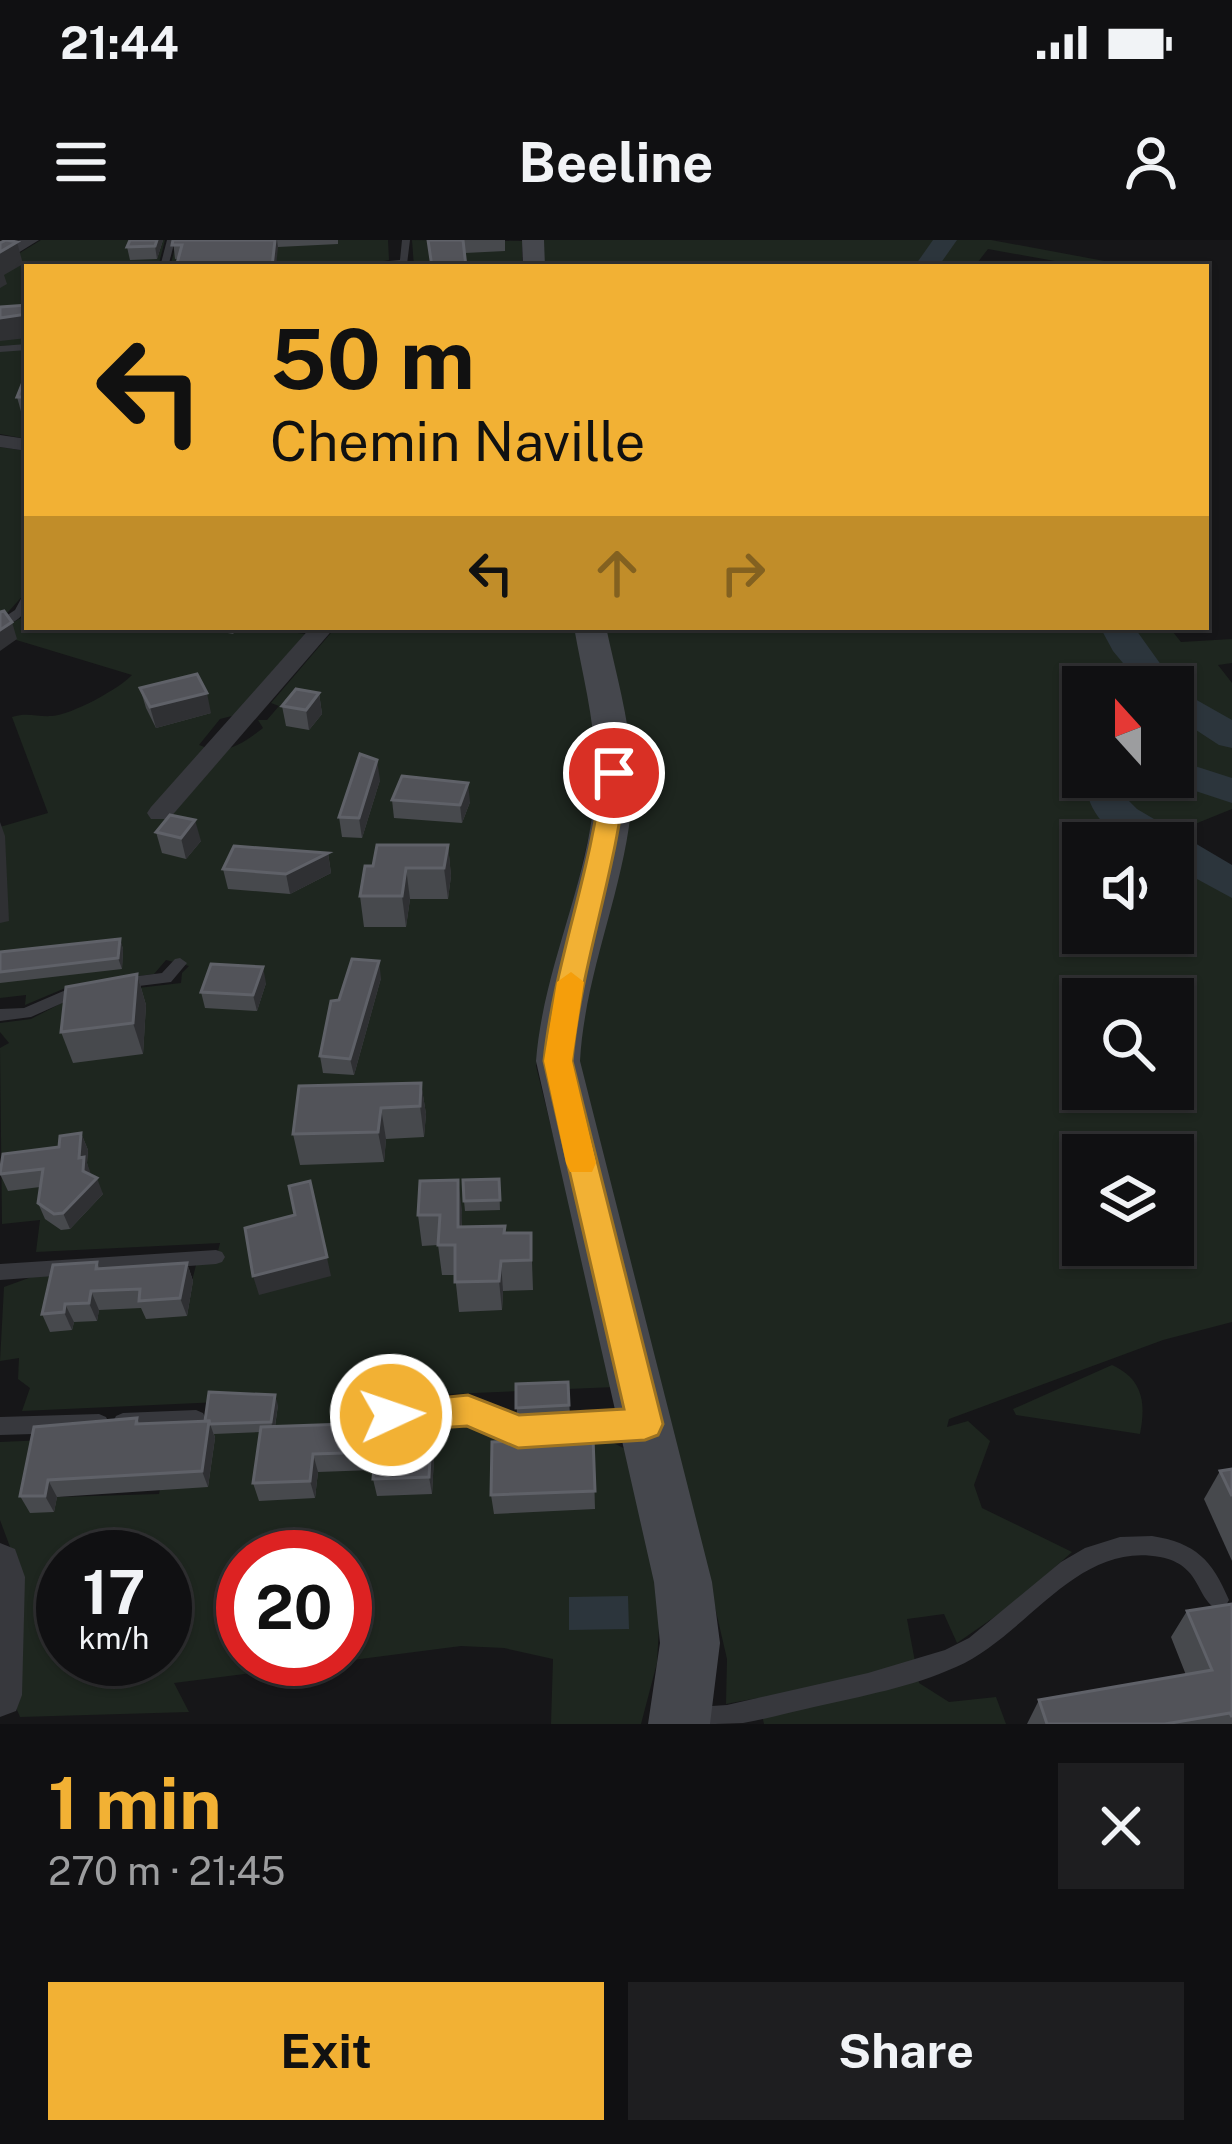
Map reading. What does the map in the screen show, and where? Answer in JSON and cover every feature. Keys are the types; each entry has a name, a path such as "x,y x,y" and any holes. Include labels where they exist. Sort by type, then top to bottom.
{"street":[{"path":"0,260 31,240"},
{"path":"160,813 320,630"},
{"path":"591,630 609,734 613,798 563,1012 558,1061 688,1615 688,1676 680,1721"},
{"path":"0,1563 4,1577 0,1695"}],"lane":[{"path":"381,264 404,262 406,240"},
{"path":"0,625 20,612 24,603"},
{"path":"0,1016 26,1013 78,989 176,972"},
{"path":"0,1272 216,1257"},
{"path":"353,1417 468,1411 518,1432 645,1424"},
{"path":"0,1426 196,1420"},
{"path":"680,1721 727,1716 957,1656 1014,1616 1082,1557 1112,1546 1140,1545 1182,1553 1208,1574 1218,1600"}],"shaded area":[{"path":"41,240 165,240 159,264 24,264 24,345 0,346 0,265"},
{"path":"177,240 388,240 389,260 368,264 171,264"},
{"path":"412,240 522,241 522,264 414,264"},
{"path":"541,240 991,240 1121,264 1071,264 988,249 976,264 540,264"},
{"path":"24,349 24,438 0,434 0,350"},
{"path":"0,447 24,451 24,594 0,621"},
{"path":"24,617 24,630 292,630 305,634 236,715 220,719 199,745 217,749 240,744 263,728 258,720 267,720 279,706 271,703 333,630 577,630 602,778 536,1066 615,1387 355,1398 351,1442 418,1424 465,1424 511,1443 594,1456 594,1440 608,1440 631,1452 660,1608 657,1663 641,1724 551,1724 553,1659 504,1648 461,1646 372,1657 372,1530 216,1530 216,1678 192,1681 192,1530 36,1530 36,1686 176,1686 189,1712 20,1717 15,1705 16,1563 0,1520 0,1442 46,1440 60,1497 159,1494 169,1440 242,1401 22,1411 30,1388 18,1379 19,1358 0,1361 4,1287 37,1275 192,1281 196,1265 215,1263 220,1243 36,1252 40,1220 2,1224 0,1048 9,1043 0,1032 0,1023 31,1019 77,995 181,983 189,966 166,960 154,974 75,984 25,1005 26,995 0,998 0,827 48,813 12,717 71,711 132,675 0,635 0,629"},
{"path":"605,630 1171,630 1181,642 1232,639 1232,663 1218,665 1232,683 1232,809 1194,824 1062,822 1062,954 1194,954 1194,845 1232,871 1232,1322 1163,1340 949,1419 947,1427 968,1421 990,1441 974,1485 982,1508 1072,1552 1016,1602 957,1643 944,1614 907,1619 919,1683 949,1702 996,1697 1006,1724 764,1724 758,1698 726,1704 727,1659 578,1073"},
{"path":"1112,1365 1130,1377 1140,1393 1140,1434 1016,1415 1013,1409"},
{"path":"628,1596 629,1629 569,1630 569,1597"}],"building":[{"path":"130,240 157,240 155,246 127,247"},
{"path":"173,240 275,240 272,264 177,264 182,245 172,245"},
{"path":"428,240 463,240 466,264 432,264"},
{"path":"17,242 0,252 0,243"},
{"path":"24,305 24,314 0,318 0,307"},
{"path":"0,612 12,622 0,630"},
{"path":"197,674 207,693 150,707 140,688"},
{"path":"296,689 319,693 306,710 282,706"},
{"path":"360,754 377,760 359,818 339,817"},
{"path":"402,776 468,783 460,805 392,800"},
{"path":"170,815 195,820 181,838 156,832"},
{"path":"377,845 448,845 444,868 406,868 402,896 360,896 365,866 373,866"},
{"path":"234,846 328,853 286,874 223,869"},
{"path":"120,939 118,958 0,972 0,952"},
{"path":"352,959 379,961 350,1059 320,1056 331,1001 339,1000"},
{"path":"211,964 263,967 253,995 201,992"},
{"path":"137,974 133,1023 61,1032 66,987"},
{"path":"421,1083 420,1106 381,1108 378,1132 293,1134 299,1086"},
{"path":"81,1133 83,1171 97,1178 63,1213 54,1214 38,1203 43,1169 0,1174 3,1154 59,1147 60,1136"},
{"path":"499,1179 500,1200 464,1201 463,1180"},
{"path":"458,1180 458,1227 505,1226 504,1233 531,1233 531,1260 501,1261 499,1281 455,1282 455,1245 438,1245 440,1215 418,1215 420,1181"},
{"path":"310,1181 327,1257 253,1276 245,1228 295,1215 289,1186"},
{"path":"97,1262 96,1269 187,1263 180,1298 139,1301 140,1289 91,1291 89,1303 65,1304 64,1312 42,1314 53,1265"},
{"path":"568,1382 569,1405 516,1408 516,1384"},
{"path":"209,1392 275,1395 271,1422 210,1424 205,1421"},
{"path":"137,1418 136,1424 209,1421 202,1471 48,1480 45,1496 20,1496 34,1427"},
{"path":"432,1421 429,1477 373,1479 375,1452 313,1454 310,1481 253,1483 261,1427"},
{"path":"593,1438 595,1491 491,1495 492,1442"},
{"path":"1232,1469 1232,1496 1220,1471"},
{"path":"1232,1604 1232,1717 1230,1713 1165,1724 1047,1724 1039,1700 1212,1670 1187,1611"}],"waterway":[{"path":"928,264 945,240"},
{"path":"1118,630 1144,666"},
{"path":"1194,713 1232,737"},
{"path":"1194,778 1232,791"},
{"path":"1106,798 1129,822"},
{"path":"1194,860 1232,884"}],"slow traffic":[{"path":"571,982 558,1061 581,1163"}],"route":[{"path":"391,1415 468,1411 518,1432 645,1424 558,1061 563,1012 609,825 614,773"}]}
